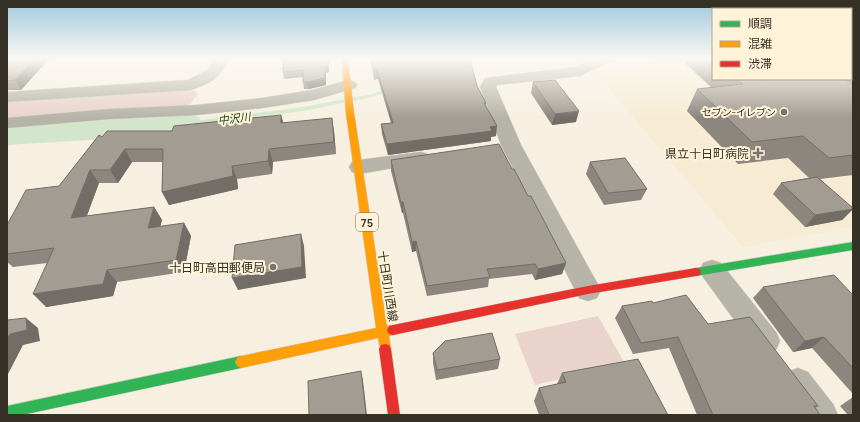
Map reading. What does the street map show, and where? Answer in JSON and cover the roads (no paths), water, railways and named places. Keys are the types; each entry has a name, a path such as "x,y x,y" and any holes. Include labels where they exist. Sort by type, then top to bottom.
{"street":[{"path":"7,98 190,85 208,79"},
{"name":"75","path":"348,79 349,87"},
{"path":"512,79 491,81 488,87 503,146 588,290"},
{"path":"196,110 205,91 203,80"},
{"path":"7,123 108,114 196,110 262,103 314,95 349,87"},
{"name":"十日町川西線","path":"349,87 350,113 394,415"},
{"path":"358,167 442,155"},
{"path":"7,412 588,290 853,246"},
{"path":"712,270 822,415"}],"waterway":[{"name":"中沢川","path":"187,124 303,109 373,95 390,89"},
{"name":"中沢川","path":"7,135 187,124"}],"place":[{"name":"セブン-イレブン","path":"784,112"},
{"name":"県立十日町病院","path":"758,153"},
{"name":"十日町高田郵便局","path":"273,267"}]}
